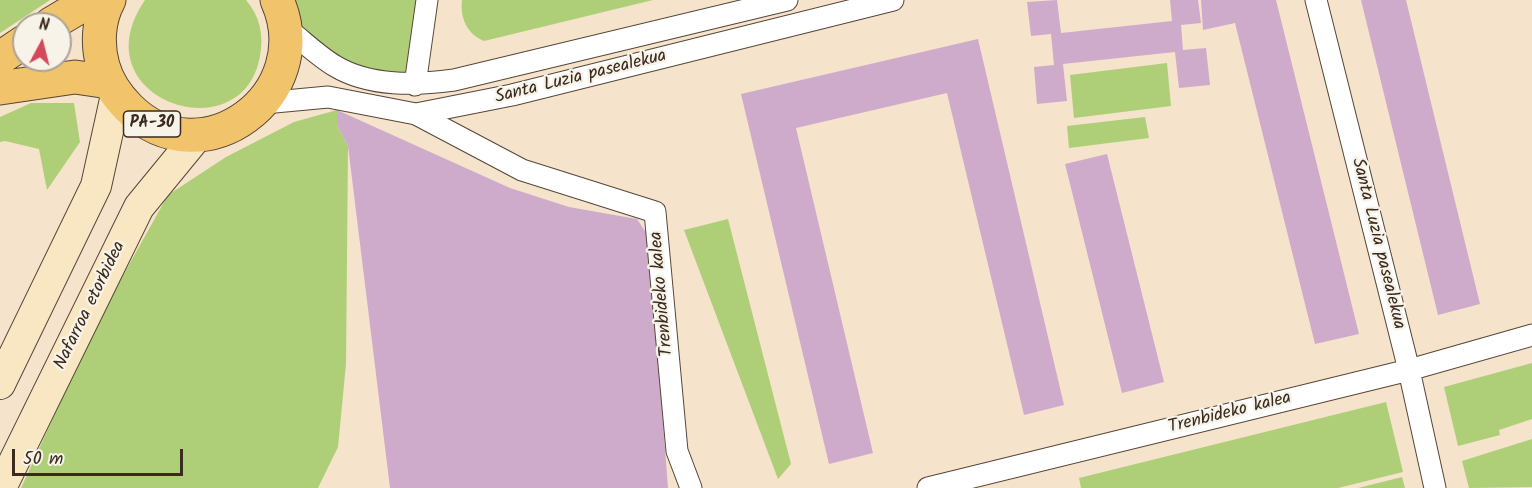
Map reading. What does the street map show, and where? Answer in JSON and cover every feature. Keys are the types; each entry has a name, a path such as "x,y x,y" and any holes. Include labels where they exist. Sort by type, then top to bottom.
{"highway":[{"path":"71,12 91,0"},
{"name":"PA-30","path":"109,0 99,32 100,54 113,88 138,117 166,131 198,135 222,130 238,123 264,103 279,80 286,55 282,14"},
{"path":"0,88 75,77 113,88"}],"main road":[{"path":"0,384 96,186 113,88"},
{"name":"Nafarroa etorbidea","path":"1,488 139,207 198,135"}],"street":[{"path":"415,85 427,0"},
{"name":"Santa Luzia pasealekua","path":"282,14 335,66 378,81 415,85 454,80 787,0"},
{"name":"Santa Luzia pasealekua","path":"264,103 328,97 416,114 513,96 893,0"},
{"name":"Santa Luzia pasealekua","path":"1316,0 1435,488"},
{"name":"Trenbideko kalea","path":"416,114 522,170 655,212 677,451 691,488"},
{"name":"Trenbideko kalea","path":"927,488 1408,370 1532,335"}],"green space":[{"path":"0,0 50,0 32,12 12,12 12,25 0,33"},
{"path":"145,0 246,0 258,19 261,41 260,56 247,86 225,103 198,108 171,102 147,87 132,64 130,35"},
{"path":"292,0 426,0 415,85 378,81 286,28"},
{"path":"462,0 653,0 484,41 473,34 466,25 462,13"},
{"path":"1167,63 1171,106 1074,118 1070,75"},
{"path":"31,103 74,103 80,142 47,190 39,149 5,141 0,142 0,117"},
{"path":"337,110 337,125 348,146 346,364 338,447 318,488 21,488 98,320 168,195 226,157 294,122"},
{"path":"1145,117 1149,138 1069,148 1067,126"},
{"path":"728,219 791,464 778,479 684,230"},
{"path":"1532,363 1532,419 1499,430 1500,435 1458,446 1444,387"},
{"path":"1386,402 1403,472 1338,488 1081,488 1079,478"},
{"path":"1532,439 1532,487 1469,488 1462,461"},
{"path":"1402,477 1405,488 1358,488"}],"building":[{"path":"1057,0 1061,33 1172,21 1170,0 1198,0 1201,23 1181,25 1183,50 1206,48 1210,85 1179,88 1175,52 1063,64 1067,101 1037,104 1034,67 1054,65 1051,34 1031,36 1027,2"},
{"path":"1201,0 1276,0 1359,334 1315,344 1235,23 1203,30"},
{"path":"1361,0 1406,0 1480,304 1438,315"},
{"path":"978,39 1064,405 1024,415 947,93 796,128 873,453 829,464 741,94"},
{"path":"337,110 510,188 569,207 637,219 649,237 668,488 390,488 348,146 337,125"},
{"path":"1107,154 1164,382 1122,393 1065,164"}]}
